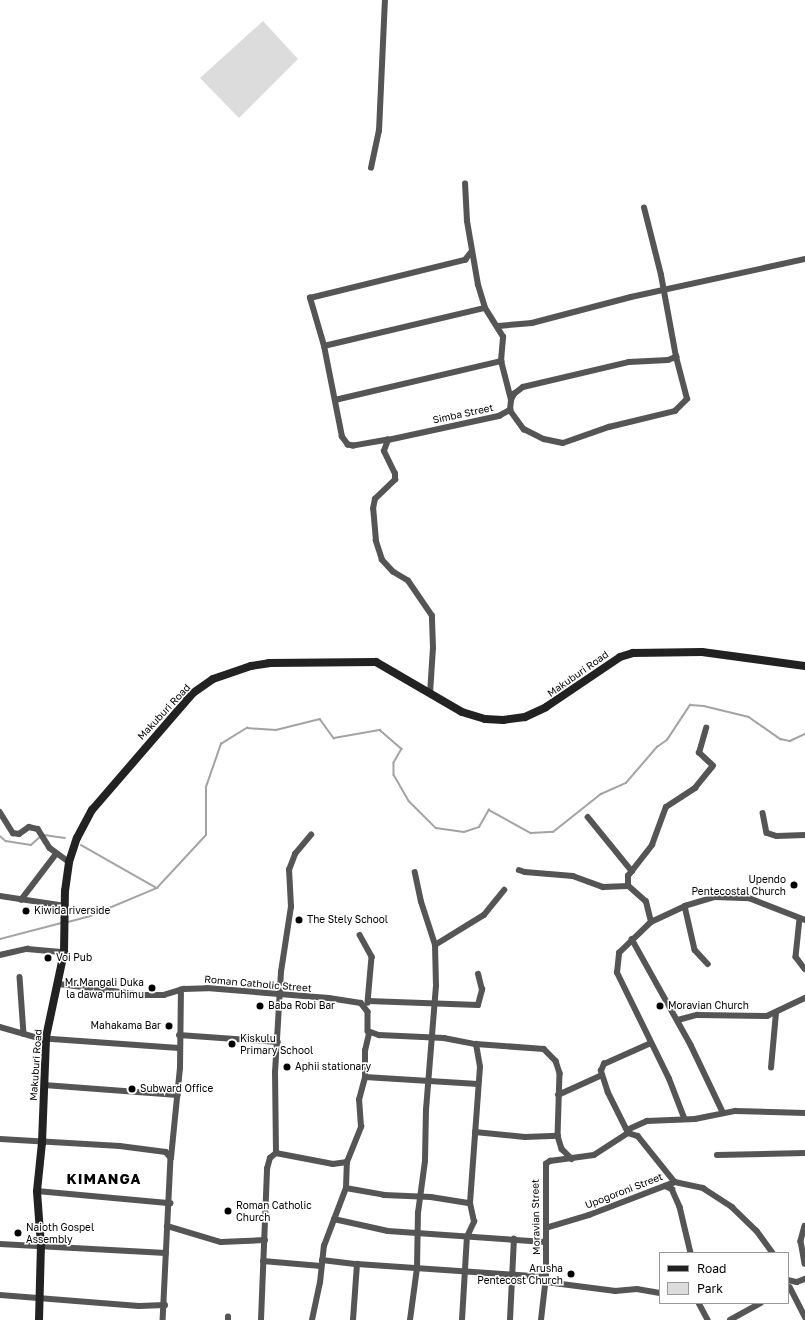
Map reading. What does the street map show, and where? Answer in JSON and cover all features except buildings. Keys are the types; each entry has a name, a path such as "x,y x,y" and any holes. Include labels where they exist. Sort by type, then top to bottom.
{"street":[{"path":"371,168 380,117 385,0"},
{"path":"465,184 472,249 485,308 498,326 504,344 501,361 511,400 510,410 524,429 544,439 563,443 609,427 675,411 687,399 676,357 663,290 644,208"},
{"path":"472,249 471,255 465,260 310,298 324,346 335,400 501,361"},
{"path":"498,326 532,323 663,290 805,259"},
{"path":"324,346 485,308"},
{"path":"511,400 514,394 523,388 629,362 668,360 676,357"},
{"name":"Simba Street","path":"335,400 342,437 348,445 354,446 499,416 510,410"},
{"path":"388,440 384,451 396,474 395,480 375,499 373,524 380,554 389,568 412,586 430,611 434,623 430,694"},
{"name":"Makuburi Road","path":"39,1320 41,1297 41,1246 37,1191 42,1143 46,1037 59,984 64,952 66,932 65,906 69,862 77,838 92,810 193,693 213,679 251,666 269,663 376,662 462,712 485,719 503,720 525,717 546,707 620,657 633,653 646,651 702,652 805,666"},
{"path":"628,886 628,876 652,845 666,808 695,788 713,766 699,753 706,728"},
{"path":"0,812 6,825 16,834 29,827 38,829 56,854 69,862"},
{"path":"763,813 767,832 777,836 805,835"},
{"path":"588,817 632,870"},
{"path":"276,1153 275,1093 280,996 291,907 289,870 295,854 311,835"},
{"path":"21,900 56,854"},
{"path":"519,870 525,872 573,876 603,887 628,886 646,902 651,922"},
{"path":"410,1320 417,1268 420,1197 433,1039 434,1001 434,945 421,902 415,873"},
{"path":"434,945 484,915 504,890"},
{"path":"0,896 65,906"},
{"path":"684,1118 651,1043 617,974 619,953 651,922 685,906 715,897 738,896 756,900 802,919 796,957 805,969"},
{"path":"685,906 695,950 708,964"},
{"path":"312,1320 326,1239 346,1188 347,1162 360,1127 359,1100 365,1077 365,1051 369,1033 368,1001 372,957 360,935"},
{"path":"632,939 678,1020 723,1112"},
{"path":"0,955 27,949 64,952"},
{"path":"368,1001 434,1001 479,1004 482,990 478,974"},
{"path":"20,977 24,1034"},
{"name":"Roman Catholic Street","path":"59,984 164,996 191,988 231,989 280,996 361,1003 368,1012"},
{"path":"163,1320 167,1226 170,1203 171,1158 178,1095 179,1035 182,990"},
{"path":"678,1020 697,1015 750,1017 776,1013 805,998"},
{"path":"772,1068 776,1013"},
{"path":"0,1027 24,1034 46,1037 179,1048"},
{"path":"369,1033 389,1038 458,1039 476,1044 544,1049 556,1061 560,1073 558,1095 558,1136 562,1149 572,1159 594,1156 628,1132 647,1121 704,1118 723,1112 805,1113"},
{"path":"179,1035 278,1042"},
{"path":"628,1132 602,1075 604,1064 651,1043"},
{"path":"462,1320 467,1237 474,1222 470,1203 480,1067 476,1044"},
{"path":"558,1095 602,1075"},
{"path":"365,1077 478,1084"},
{"path":"44,1085 178,1095"},
{"path":"475,1132 525,1137 558,1136"},
{"name":"Upogoroni Street","path":"546,1228 589,1215 675,1182 638,1136 628,1132"},
{"path":"0,1139 161,1150 171,1158"},
{"path":"276,1153 333,1164 347,1162"},
{"path":"261,1320 267,1169 270,1158 276,1153"},
{"path":"717,1155 805,1153"},
{"name":"Moravian Street","path":"541,1320 546,1279 545,1167 550,1161 572,1159"},
{"path":"675,1182 703,1188 721,1198 758,1231 772,1252"},
{"path":"665,1186 672,1189 680,1207 691,1252"},
{"path":"346,1188 384,1195 420,1197 470,1203"},
{"path":"37,1191 170,1203"},
{"path":"334,1219 368,1228 418,1231 467,1237 546,1242"},
{"path":"167,1226 221,1242 264,1240"},
{"path":"805,1226 801,1241 805,1264"},
{"path":"510,1320 511,1275 514,1239"},
{"path":"0,1244 93,1251 166,1253"},
{"path":"322,1260 357,1264 511,1275 546,1279 616,1291 637,1289 659,1293"},
{"path":"263,1261 321,1266"},
{"path":"353,1320 357,1264"},
{"path":"805,1279 797,1282 789,1288 805,1317"},
{"path":"789,1280 797,1282"},
{"path":"0,1295 41,1297 139,1306 164,1305"},
{"path":"700,1304 708,1320"},
{"path":"730,1320 759,1304"}],"green space":[{"path":"263,21 298,59 239,118 200,78"}],"waterway":[{"path":"68,922 90,916 157,888 206,835 206,787 221,744 247,728 276,730 320,719 334,738 380,730 402,749 394,763 394,775 409,801 436,828 464,832 479,827 489,810 531,833 553,832 601,794 626,783 657,747 667,740 690,705 704,706 749,717 781,739 790,741 805,734"},
{"path":"44,835 65,838"},
{"path":"0,836 6,841 31,845 41,836"},
{"path":"81,845 157,888"},
{"path":"0,939 62,923"}],"place":[{"name":"Upendo Pentecostal Church","path":"794,885"},
{"name":"Kiwida riverside","path":"26,911"},
{"name":"The Stely School","path":"299,920"},
{"name":"Voi Pub","path":"48,958"},
{"name":"Mr.Mangali Duka la dawa muhimu","path":"152,988"},
{"name":"Baba Robi Bar","path":"260,1006"},
{"name":"Moravian Church","path":"660,1006"},
{"name":"Mahakama Bar","path":"169,1026"},
{"name":"Kiskulu Primary School","path":"232,1044"},
{"name":"Aphii stationary","path":"287,1067"},
{"name":"Subward Office","path":"132,1089"},
{"name":"Roman Catholic Church","path":"228,1211"},
{"name":"Naioth Gospel Assembly","path":"18,1233"},
{"name":"Arusha Pentecost Church","path":"571,1274"}],"district":[{"name":"KIMANGA","path":"104,1179"}]}
